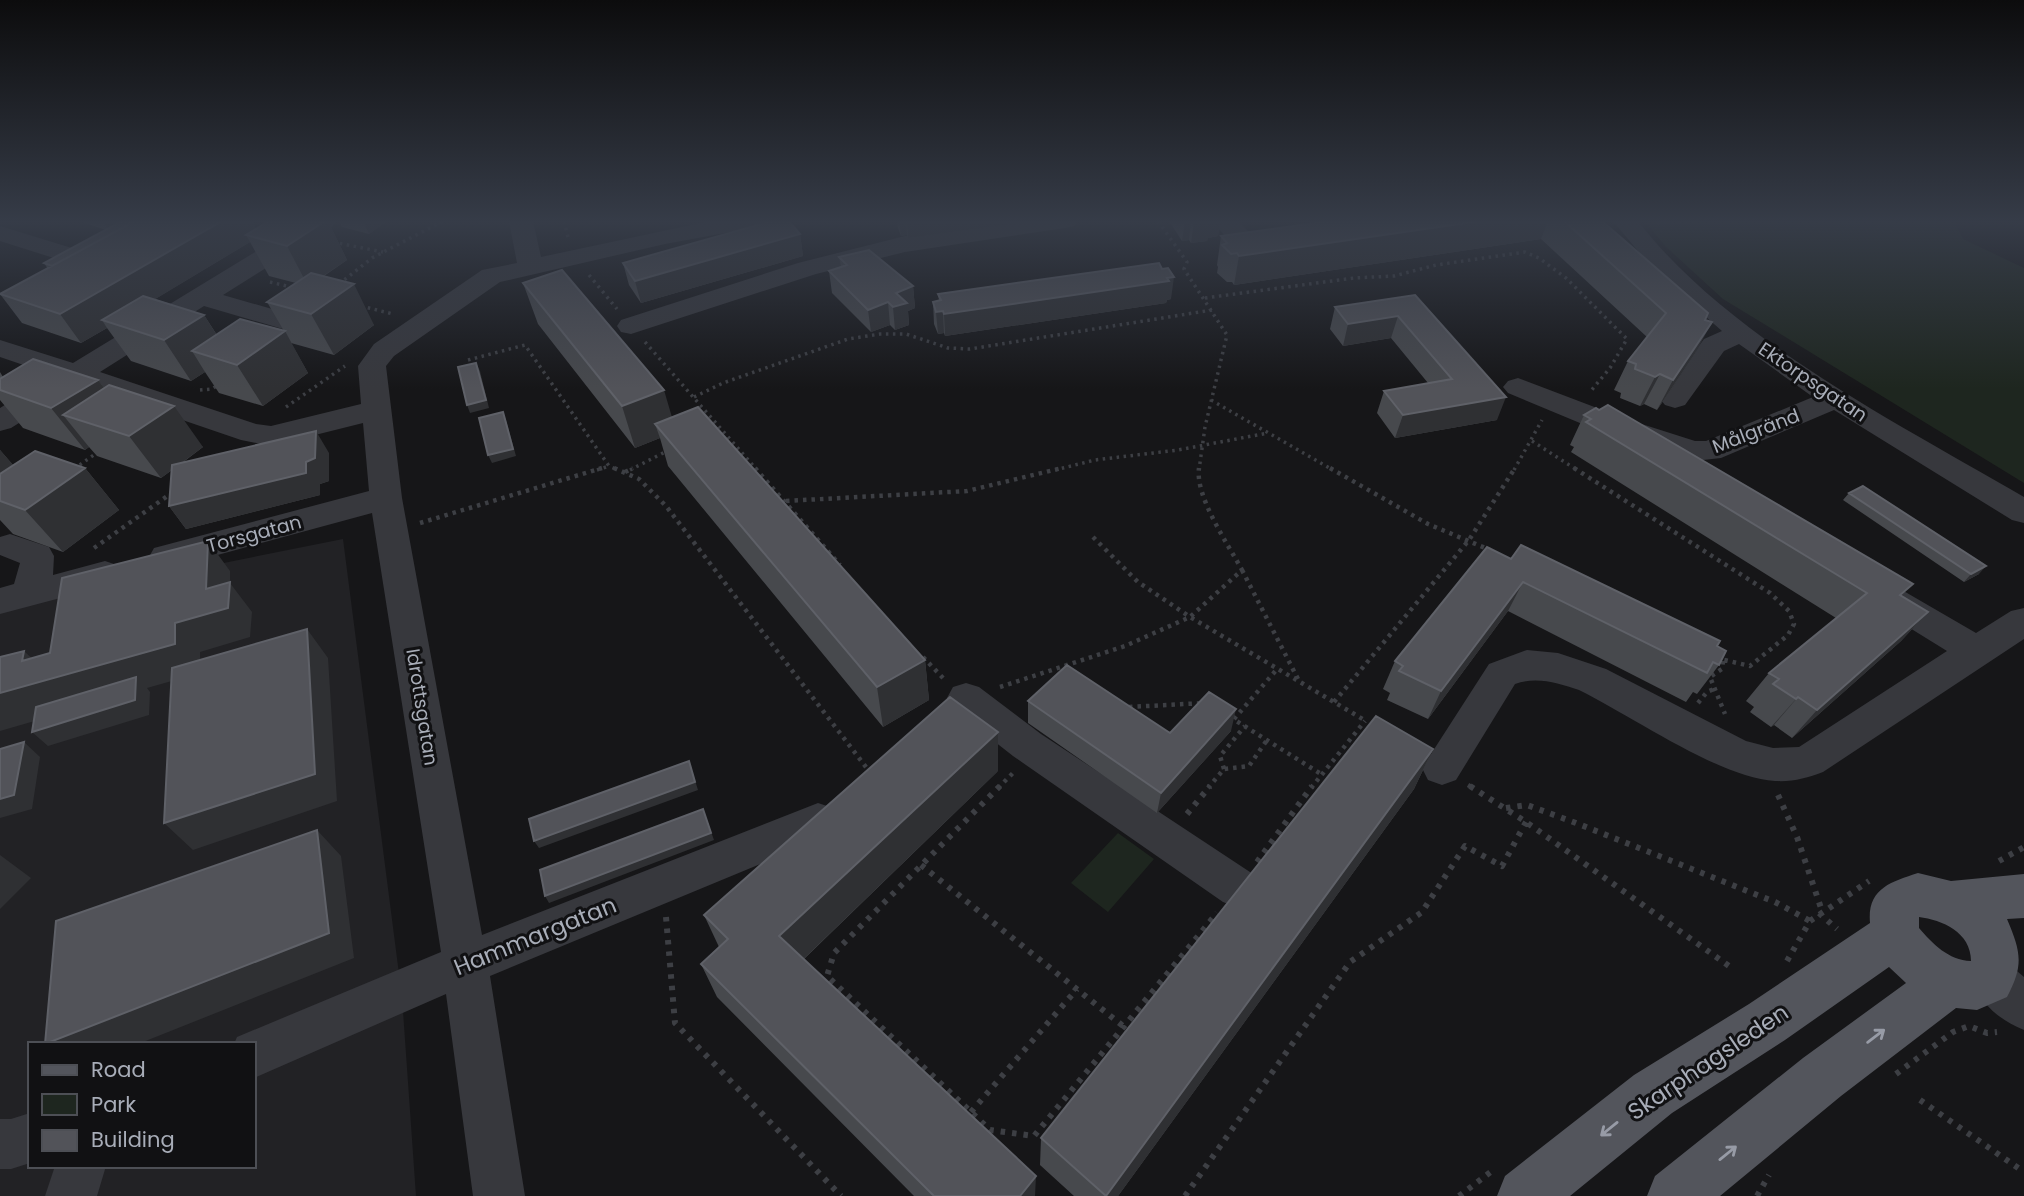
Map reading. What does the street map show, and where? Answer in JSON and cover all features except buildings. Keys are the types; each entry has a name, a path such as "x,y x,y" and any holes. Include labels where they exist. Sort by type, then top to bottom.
{"main road":[{"path":"1918,895 1939,897 1953,902 1980,921 1994,985 1915,960 1896,934 1893,911 1903,900 1918,895"},
{"path":"1953,902 2024,896"},
{"name":"Skarphagsleden","path":"1525,1196 1653,1094 1767,1022 1896,934"},
{"path":"1675,1196 1822,1077 1994,985"}],"street":[{"path":"0,421 201,297 240,277"},
{"name":"Idrottsgatan","path":"490,277 460,295 376,359 372,366 389,515 465,964 499,1196"},
{"path":"631,326 780,277"},
{"name":"Ektorpsgatan","path":"1673,277 1740,333 1835,399 2024,512"},
{"path":"201,297 283,321"},
{"path":"1675,399 1714,345 1740,333"},
{"path":"0,348 253,433 271,436 376,411"},
{"name":"Målgränd","path":"1518,387 1615,426 1694,451 1710,451 1835,399"},
{"path":"1643,452 1690,481"},
{"name":"Torsgatan","path":"14,598 389,515"},
{"path":"10,546 37,556 37,571 14,598"},
{"path":"1857,580 1976,651"},
{"path":"1442,768 1503,674 1511,667 1540,665 1567,670 1603,685 1708,741 1755,762 1792,764 1809,760 2024,621"},
{"path":"966,698 1036,750 1238,888"},
{"name":"Hammargatan","path":"256,1053 465,964 818,821"},
{"path":"0,1144 28,1139"},
{"path":"71,1196 79,1168"}],"path":[{"path":"334,288 350,277"},
{"path":"591,277 604,295 846,572"},
{"path":"1190,277 1227,335 1211,400 1198,475 1205,501 1299,681"},
{"path":"1205,298 1378,277"},
{"path":"1334,702 1469,540 1532,441 1535,427 1610,368 1628,339 1563,277"},
{"path":"265,281 300,290"},
{"path":"349,302 398,316"},
{"path":"694,397 796,355 848,339 880,334 905,334 948,348 970,349 1212,310"},
{"path":"468,360 525,345 609,466 639,480 666,506 872,775"},
{"path":"167,405 188,391 212,389 222,383"},
{"path":"1211,400 1428,524 1494,552"},
{"path":"706,432 719,426"},
{"path":"785,501 967,491 1095,460 1202,445 1268,432"},
{"path":"1532,441 1770,593 1788,611 1794,624 1788,635 1750,666 1723,661 1711,655"},
{"path":"69,472 101,450"},
{"path":"624,473 670,450"},
{"path":"389,515 609,466"},
{"path":"1093,537 1122,571 1147,590 1376,728"},
{"path":"916,650 966,698 1125,646 1190,617 1242,570"},
{"path":"1723,661 1722,668 1710,677 1711,684 1723,713 1788,813 1822,911"},
{"path":"1057,668 1066,674"},
{"path":"1234,719 1278,668"},
{"path":"1124,708 1205,703 1214,708"},
{"path":"1224,714 1321,774"},
{"path":"1036,750 834,953 827,976 990,1130 1034,1136 1238,888 1321,774 1365,721"},
{"path":"1224,769 1220,756 1245,726"},
{"path":"1166,839 1224,769 1249,766 1267,740"},
{"path":"863,783 882,766"},
{"path":"1442,768 1526,822 1729,966"},
{"path":"1505,808 1527,806 1576,823 1775,902 1810,921"},
{"path":"1185,1196 1349,962 1422,912 1465,846 1502,866 1526,822"},
{"path":"921,865 1124,1026"},
{"path":"663,885 675,1023 841,1196"},
{"path":"971,1112 1077,989"},
{"path":"1920,1100 2024,1172"}],"shaded area":[{"path":"343,539 402,997 416,1196 0,1196 0,612 49,598"}],"green space":[{"path":"1699,277 2024,277 2024,483 1723,299"},
{"path":"1118,833 1154,859 1108,912 1071,883"}]}
